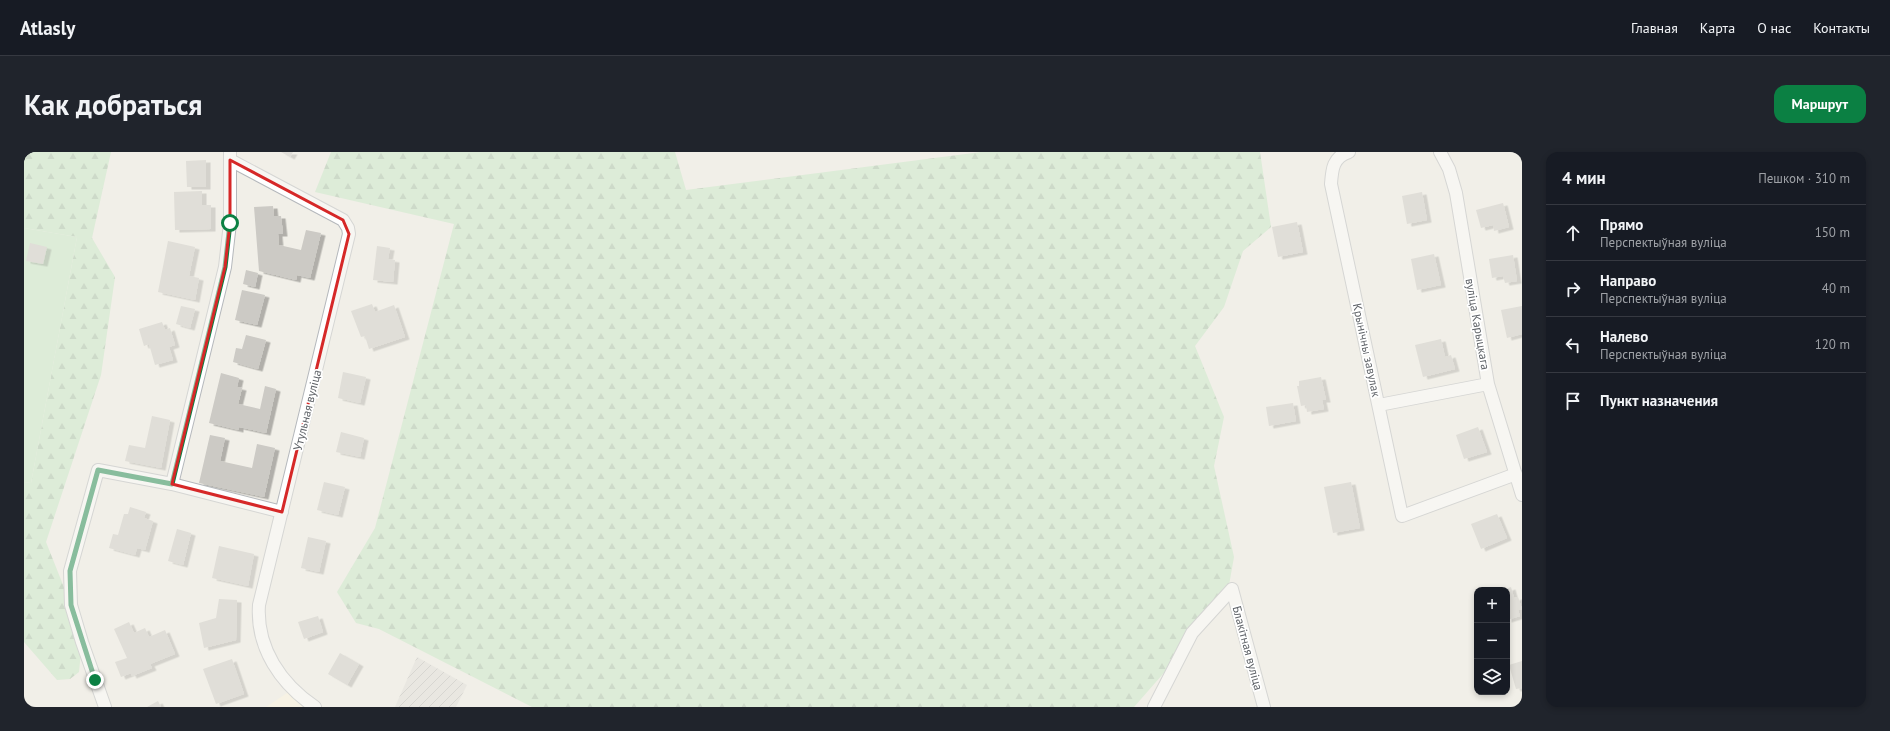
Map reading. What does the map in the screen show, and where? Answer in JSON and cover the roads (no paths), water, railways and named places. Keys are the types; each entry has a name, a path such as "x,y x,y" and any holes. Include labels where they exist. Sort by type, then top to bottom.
{"street":[{"name":"Крынічны завулак","path":"1349,152 1342,154 1332,167 1331,184 1402,516 1516,474"},
{"name":"вуліца Карыцкага","path":"1440,152 1449,169 1456,194 1488,384 1522,495"},
{"path":"172,484 225,267 230,223 230,156"},
{"name":"Утульная вуліца","path":"230,156 343,220 348,228 349,234 259,605 258,618 260,631 269,658 290,688 315,707"},
{"path":"1379,405 1488,384"},
{"path":"105,707 82,642 71,605 70,571 98,470 172,484 282,512"},
{"name":"Блакітная вуліца","path":"1154,707 1192,633 1232,589 1264,707"}]}
